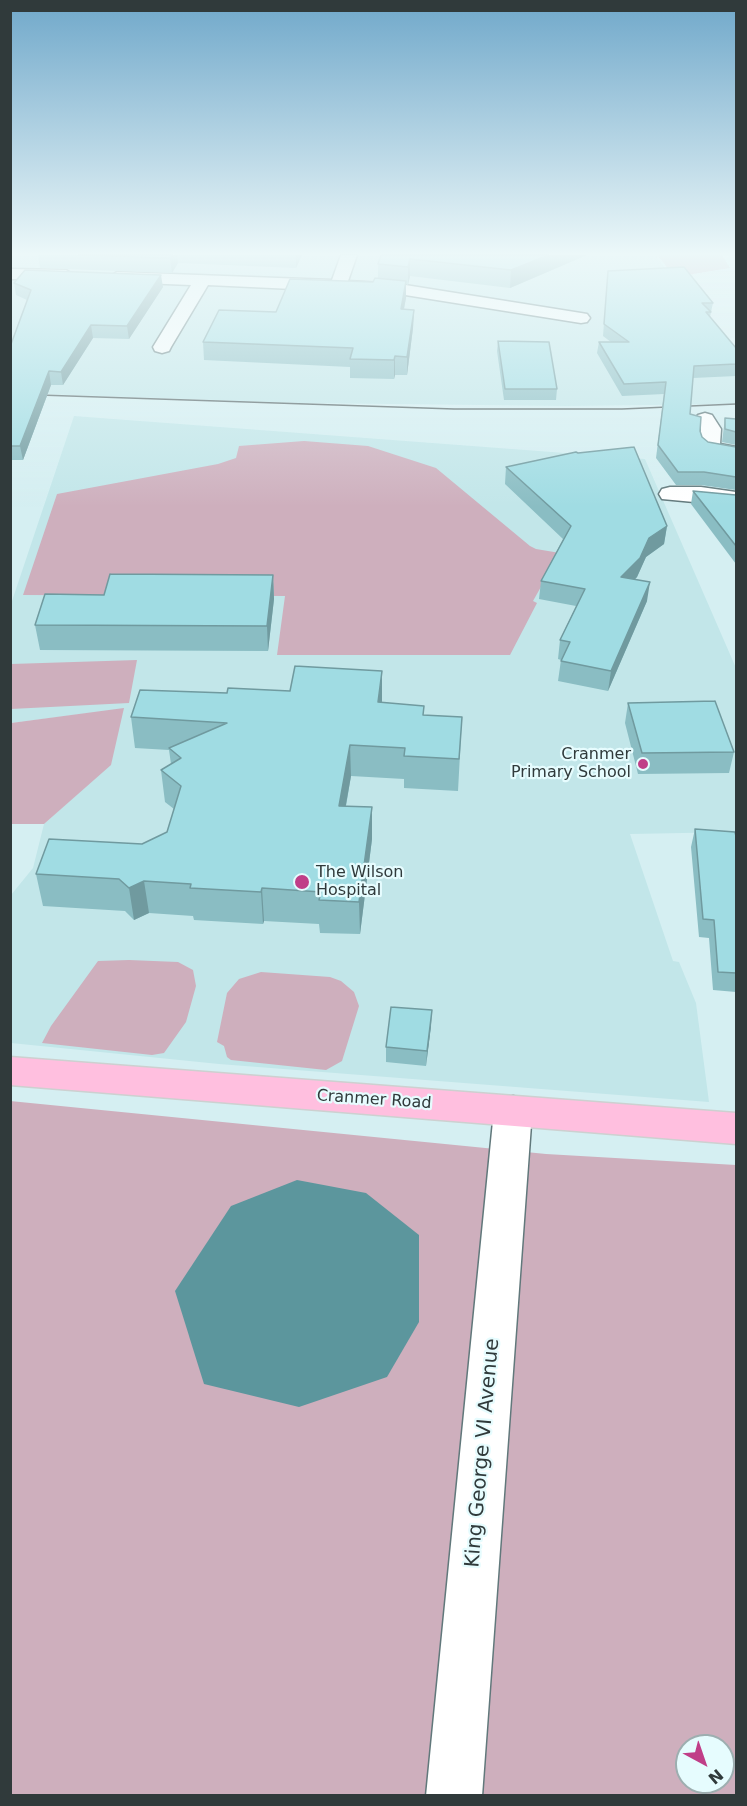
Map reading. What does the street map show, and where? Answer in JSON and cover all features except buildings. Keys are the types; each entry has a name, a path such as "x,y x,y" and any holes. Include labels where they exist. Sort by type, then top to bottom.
{"main road":[{"name":"Cranmer Road","path":"10,1071 736,1129"}],"street":[{"path":"162,347 167,339"},
{"path":"705,419 711,429 710,444 713,449 736,453"},
{"path":"670,494 701,494 736,499"},
{"name":"King George VI Avenue","path":"454,1796 513,1111"}],"shaded area":[{"path":"11,339 721,339 736,358 736,404 567,406 300,403 11,393"},
{"path":"74,416 645,459 736,668 736,832 630,834 673,961 679,962 696,1003 709,1102 219,1064 11,1043 11,895 33,868 44,824 110,764 123,709 11,723 11,604"},
{"path":"304,441 368,446 436,468 530,546 560,553 533,601 537,603 510,655 277,655 285,596 23,595 57,494 218,464 236,458 239,446"},
{"path":"137,660 129,703 11,709 11,664"},
{"path":"124,708 111,765 44,824 11,824 11,723"},
{"path":"98,961 178,962 193,970 196,986 186,1022 164,1053 152,1055 42,1043 51,1026"},
{"path":"261,972 330,977 341,981 354,992 359,1006 342,1061 326,1070 231,1060 227,1057 224,1046 217,1042 227,993 239,979"},
{"path":"10,1101 546,1154 736,1165 736,1795 11,1795"},
{"path":"297,1180 366,1193 419,1235 419,1322 387,1377 299,1407 204,1384 175,1291 231,1206"}],"tram line":[{"path":"10,394 454,409 622,409 736,404"}],"place":[{"name":"Cranmer Primary School","path":"643,764"},
{"name":"The Wilson Hospital","path":"302,882"}]}
